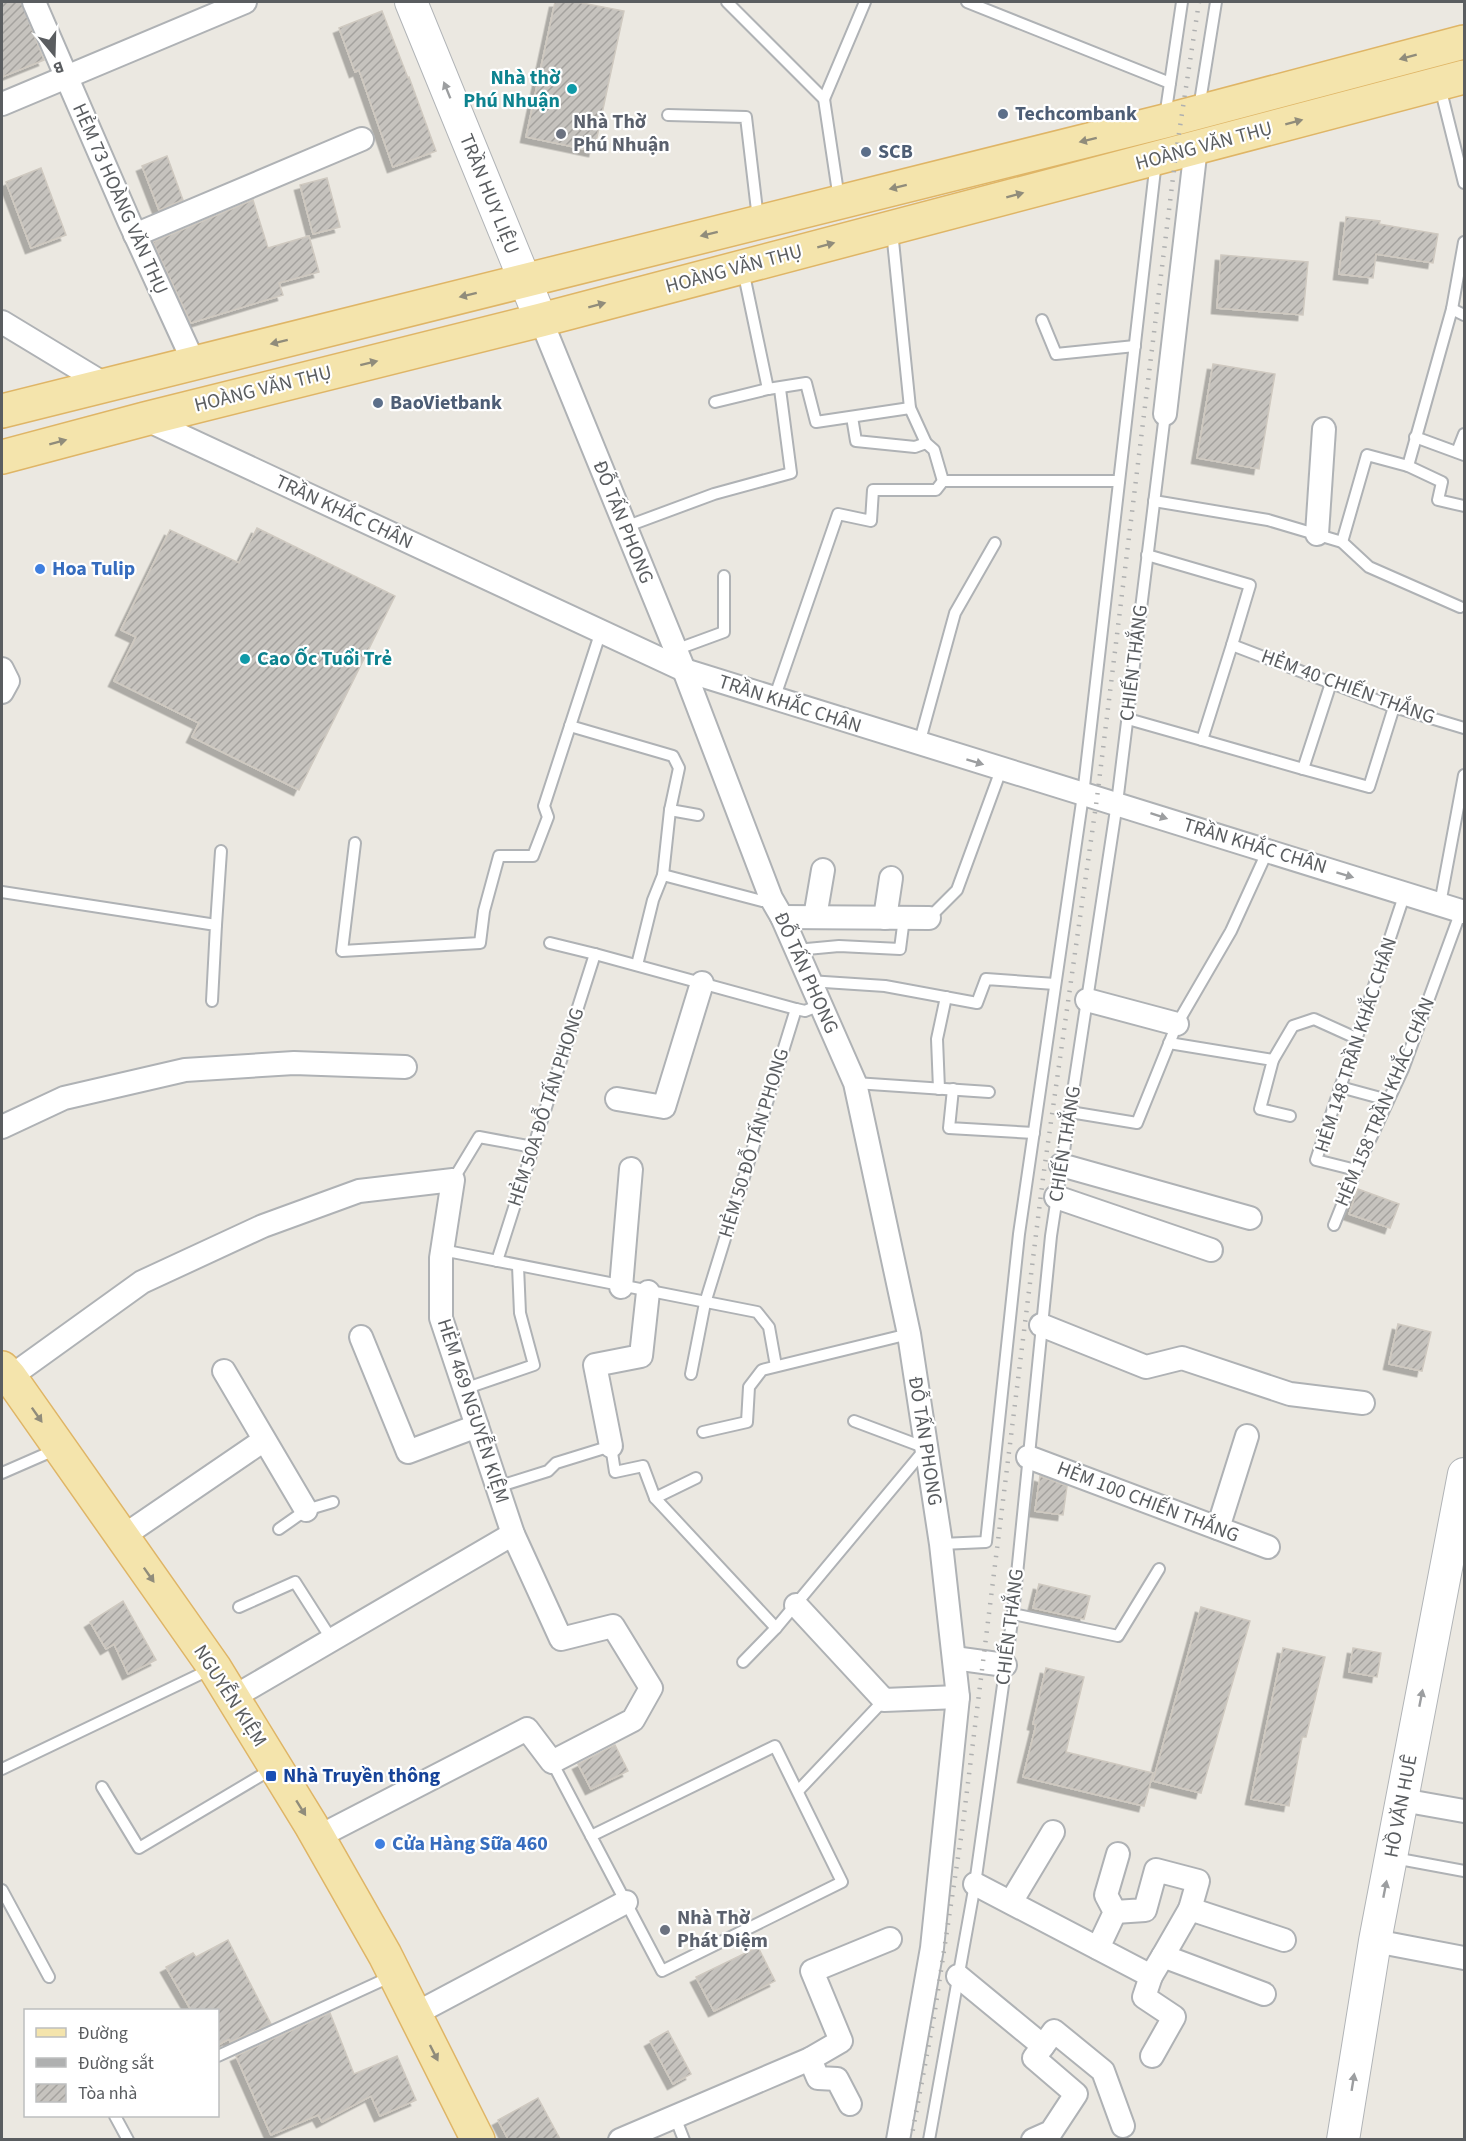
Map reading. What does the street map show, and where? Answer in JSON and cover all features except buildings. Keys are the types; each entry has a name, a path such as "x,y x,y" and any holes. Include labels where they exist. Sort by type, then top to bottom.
{"main road":[{"name":"TRẦN HUY LIỆU","path":"411,2 541,320"},
{"name":"HOÀNG VĂN THỤ","path":"2,411 1165,121 1464,42"},
{"name":"HOÀNG VĂN THỤ","path":"2,457 541,320 1452,81"},
{"path":"1196,147 1198,112"},
{"path":"1157,158 1165,121"},
{"name":"NGUYỄN KIỆM","path":"6,1373 214,1667 318,1838 395,1974 478,2139"},
{"name":"HỒ VĂN HUÊ","path":"1344,2139 1375,1941 1460,1517 1464,1474"}],"street":[{"name":"HẺM 73 HOÀNG VĂN THỤ","path":"34,2 194,363"},
{"path":"2,104 245,2"},
{"path":"135,234 362,139"},
{"name":"CHIẾN THẮNG","path":"1165,414 1196,147"},
{"name":"ĐỖ TẤN PHONG","path":"541,320 679,660 776,908 855,1083 909,1334 941,1544 958,1696 932,1948 898,2139"},
{"path":"2,322 106,385"},
{"name":"TRẦN KHẮC CHÂN","path":"145,419 601,631 774,699 1455,909"},
{"path":"1317,534 1324,429"},
{"path":"2,669 8,681 2,692"},
{"path":"815,917 823,870"},
{"path":"891,878 895,918"},
{"path":"776,908 815,917 929,918"},
{"path":"617,1099 664,1107 702,983"},
{"path":"1087,1000 1173,1034"},
{"path":"2,1127 64,1098 184,1070 294,1063 405,1066"},
{"path":"1061,1165 1251,1218"},
{"path":"621,1287 631,1168"},
{"path":"6,1373 142,1282 263,1226 359,1191 453,1180"},
{"name":"HẺM 469 NGUYỄN KIỆM","path":"453,1180 442,1250 441,1318 513,1534 561,1639 614,1626 651,1688 633,1720 552,1762"},
{"path":"1056,1197 1211,1250"},
{"path":"611,1446 595,1365 641,1356 648,1292"},
{"path":"1041,1325 1146,1367 1182,1358 1290,1394 1363,1403"},
{"path":"361,1337 408,1452 477,1426"},
{"path":"224,1371 306,1510"},
{"path":"1218,1528 1247,1437"},
{"path":"122,1537 264,1440"},
{"name":"HẺM 100 CHIẾN THẮNG","path":"1028,1457 1268,1547"},
{"path":"232,1698 513,1534"},
{"path":"796,1605 884,1700 958,1696"},
{"path":"954,1658 1005,1665"},
{"path":"318,1838 527,1729 552,1762"},
{"path":"1402,1800 1464,1811"},
{"path":"1011,1902 1053,1832"},
{"path":"1115,1912 1106,1895 1118,1854"},
{"path":"1115,1912 1145,1910 1156,1870 1198,1881 1190,1909 1151,1976 1144,1997 1174,2017 1152,2056"},
{"path":"975,1884 1151,1976"},
{"path":"415,2014 626,1902"},
{"path":"1190,1909 1284,1940"},
{"path":"1098,1948 1115,1912"},
{"path":"620,2139 810,2059 841,2041 812,1971 891,1938"},
{"path":"1375,1941 1464,1958"},
{"path":"1163,1956 1263,1994"},
{"path":"958,1976 1043,2046"},
{"path":"1033,2139 1051,2132 1076,2094 1034,2058 1054,2031 1103,2071 1123,2126"},
{"path":"810,2059 818,2078 837,2079 850,2104"}],"lane":[{"path":"727,2 824,99"},
{"path":"839,202 824,99 865,2"},
{"path":"967,2 1170,83"},
{"path":"1165,121 1182,2"},
{"path":"1198,112 1216,2"},
{"path":"1452,81 1464,183"},
{"path":"668,115 746,117 758,222"},
{"name":"CHIẾN THẮNG","path":"941,1544 986,1542 1019,1234 1083,795 1157,158"},
{"path":"891,228 910,408 926,442 934,450 943,481"},
{"path":"1408,466 1452,309 1464,242"},
{"path":"743,267 768,389"},
{"path":"1452,309 1464,315"},
{"path":"1042,320 1056,354 1135,346"},
{"path":"715,402 768,389 780,389 806,383 816,422 910,408"},
{"path":"625,527 714,494 790,473 780,389"},
{"name":"CHIẾN THẮNG","path":"929,2139 975,1884 1012,1614 1056,1197 1117,803 1165,414"},
{"path":"852,417 856,441 915,447 926,442"},
{"path":"1415,437 1461,453 1464,434"},
{"path":"1342,542 1367,455 1408,466 1442,482 1438,500 1464,506"},
{"path":"943,481 1119,481"},
{"path":"774,699 838,514 871,521 873,490 936,490 943,481"},
{"path":"1154,501 1268,520 1342,542 1369,567 1460,607"},
{"path":"919,744 955,613 995,543"},
{"path":"1147,555 1250,585 1202,740"},
{"path":"679,660 724,632 724,576"},
{"path":"355,843 342,951 480,943 484,911 499,856 533,856 548,817 544,806 601,631"},
{"name":"HẺM 40 CHIẾN THẮNG","path":"1232,645 1394,707 1464,728"},
{"path":"1303,769 1331,683"},
{"path":"1128,719 1370,787 1394,707"},
{"path":"570,726 673,756 679,768 670,810 663,875 650,909 637,965"},
{"path":"929,918 957,890 1001,770"},
{"name":"HẺM 158 TRẦN KHẮC CHÂN","path":"1334,1225 1356,1170 1403,1069 1455,909 1464,776"},
{"path":"670,810 698,815"},
{"path":"1070,1112 1137,1123 1173,1034 1231,931 1268,850"},
{"path":"212,1001 221,851"},
{"path":"663,875 762,901 776,908"},
{"path":"2,892 216,925"},
{"name":"HẺM 148 TRẦN KHẮC CHÂN","path":"1356,1170 1316,1160 1405,893"},
{"path":"796,950 839,946 900,949 895,918"},
{"path":"550,943 804,1011 820,1005"},
{"name":"HẺM 50A ĐỖ TẤN PHONG","path":"497,1262 595,954"},
{"path":"809,981 885,986 977,1003 986,979 1055,984"},
{"path":"939,1089 937,1039 946,997"},
{"name":"HẺM 50 ĐỖ TẤN PHONG","path":"691,1374 705,1303 796,1009"},
{"path":"1290,1116 1260,1109 1273,1060 1293,1026 1314,1019 1356,1038"},
{"path":"1173,1034 1273,1060"},
{"path":"855,1083 989,1092"},
{"path":"1340,1087 1388,1100"},
{"path":"953,1089 949,1128 1034,1132"},
{"path":"453,1180 479,1137 533,1147"},
{"path":"442,1250 757,1312 769,1327 776,1366"},
{"path":"464,1389 534,1365 520,1313 518,1266"},
{"path":"703,1432 747,1422 749,1387 762,1370 909,1334"},
{"path":"743,1662 796,1605 926,1449 855,1421"},
{"path":"497,1487 548,1471 556,1463 611,1446 615,1472 643,1466 655,1498 776,1628"},
{"path":"2,1473 60,1448"},
{"path":"655,1498 696,1479"},
{"path":"279,1529 306,1510 333,1502"},
{"path":"1012,1614 1118,1636 1159,1569"},
{"path":"239,1606 296,1582 332,1640"},
{"path":"2,1769 214,1667"},
{"path":"798,1791 884,1700"},
{"path":"552,1762 662,1971 842,1882 775,1746 591,1836"},
{"path":"102,1787 139,1848 275,1767"},
{"path":"1391,1858 1464,1871"},
{"path":"2,1890 50,1977"},
{"path":"219,2056 395,1974"},
{"path":"675,2116 684,2139"},
{"path":"116,2117 128,2139"}],"railway":[{"path":"911,2140 934,2017 962,1831 1043,1178 1097,798 1176,153 1199,2"}],"place":[{"name":"Nhà thờ Phú Nhuận","path":"572,89"},
{"name":"Techcombank","path":"1003,114"},
{"name":"Nhà Thờ Phú Nhuận","path":"561,134"},
{"name":"SCB","path":"866,152"},
{"name":"BaoVietbank","path":"378,403"},
{"name":"Hoa Tulip","path":"40,569"},
{"name":"Cao Ốc Tuổi Trẻ","path":"245,659"},
{"name":"Nhà Truyền thông","path":"271,1776"},
{"name":"Cửa Hàng Sữa 460","path":"380,1844"},
{"name":"Nhà Thờ Phát Diệm","path":"665,1930"}]}
